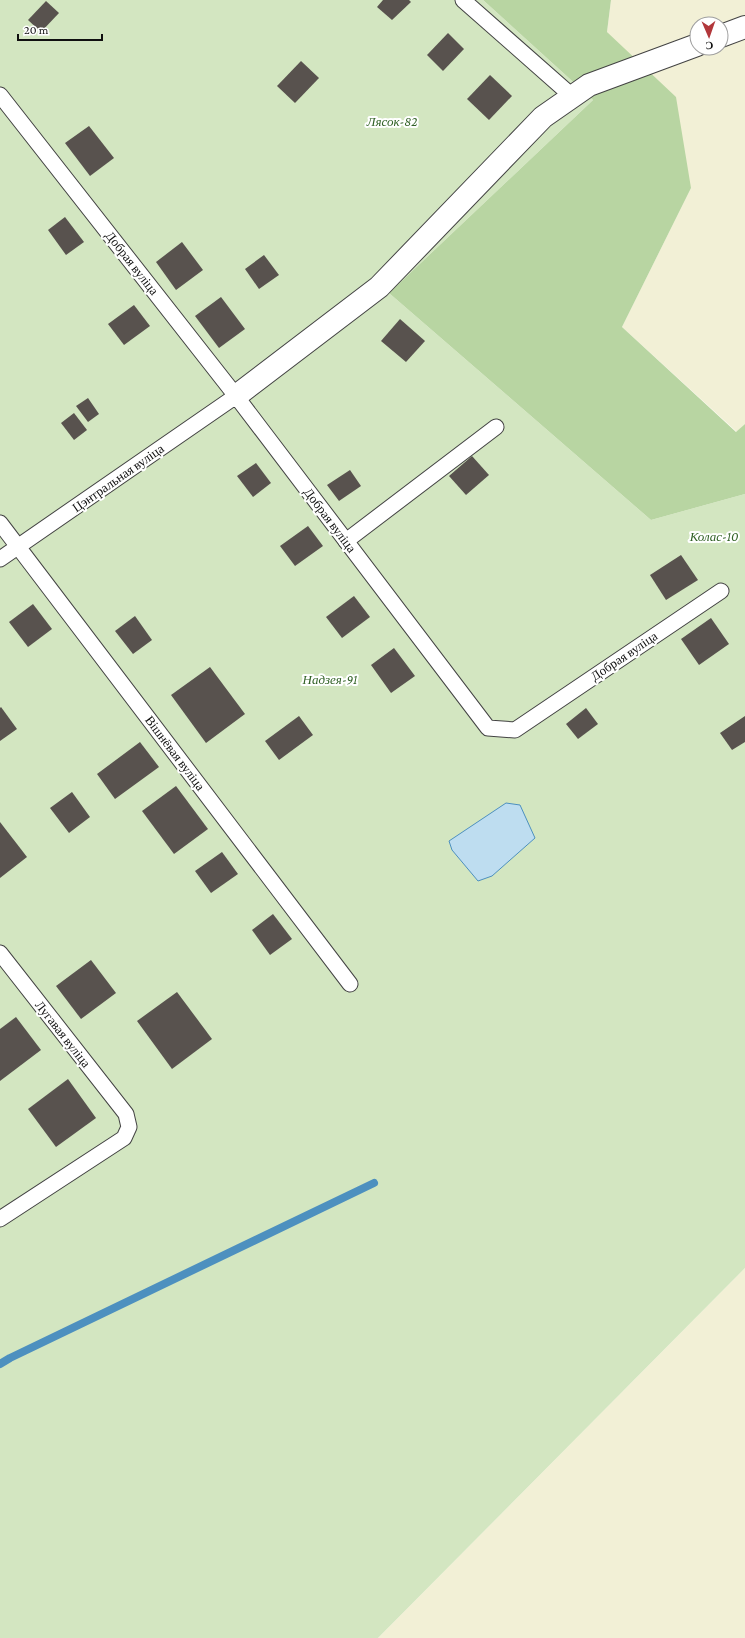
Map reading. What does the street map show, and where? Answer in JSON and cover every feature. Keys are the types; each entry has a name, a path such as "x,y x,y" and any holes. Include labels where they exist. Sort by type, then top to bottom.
{"street":[{"path":"729,33 745,27"},
{"path":"236,396 379,287 543,117 589,85 689,48"}],"lane":[{"path":"463,0 573,97"},
{"name":"Добрая вуліца","path":"0,95 236,396 488,728 515,730 721,591"},
{"name":"Цэнтральная вуліца","path":"0,559 236,396"},
{"path":"346,541 496,427"},
{"name":"Вішнёвая вуліца","path":"0,523 350,984"},
{"name":"Лугавая вуліца","path":"0,953 126,1114 129,1127 124,1138 0,1219"}],"shaded area":[{"path":"611,0 745,0 745,424 737,432 622,327 691,188 607,32"},
{"path":"745,1268 745,1638 378,1638"}],"green space":[{"path":"0,0 483,0 593,100 389,293 651,520 745,494 745,1268 378,1638 0,1638"},
{"path":"483,0 611,0 607,32 676,97 691,188 622,327 736,432 745,424 745,494 651,520 389,293 593,100"}],"water":[{"path":"506,803 520,805 535,838 492,876 478,881 452,850 449,841"}],"building":[{"path":"383,0 409,0 411,2 392,20 377,7"},
{"path":"46,1 59,13 41,32 28,20"},
{"path":"448,33 464,49 443,71 427,55"},
{"path":"301,61 319,78 295,103 277,86"},
{"path":"490,75 512,96 489,120 467,99"},
{"path":"89,126 114,158 90,176 65,143"},
{"path":"65,217 84,242 66,255 48,230"},
{"path":"182,242 203,270 176,290 156,262"},
{"path":"264,255 279,275 259,289 245,269"},
{"path":"221,297 245,329 219,348 195,316"},
{"path":"134,305 150,326 124,345 108,324"},
{"path":"400,319 425,341 406,362 381,341"},
{"path":"88,398 99,414 88,422 76,406"},
{"path":"74,413 87,430 74,440 61,423"},
{"path":"472,456 489,475 466,495 449,476"},
{"path":"256,463 271,483 253,497 237,476"},
{"path":"350,470 361,486 339,501 327,485"},
{"path":"308,526 323,546 295,566 280,546"},
{"path":"681,555 698,580 666,600 650,575"},
{"path":"354,596 370,617 342,638 326,617"},
{"path":"33,604 52,629 28,647 9,622"},
{"path":"135,616 152,640 133,654 115,631"},
{"path":"711,618 729,644 699,665 681,639"},
{"path":"394,648 415,676 391,693 371,665"},
{"path":"210,667 245,714 206,743 171,695"},
{"path":"1,707 17,729 0,741 0,708"},
{"path":"586,708 598,724 578,739 566,724"},
{"path":"299,716 313,735 279,760 265,741"},
{"path":"745,716 745,742 732,750 720,733"},
{"path":"140,742 159,767 115,799 97,774"},
{"path":"176,786 208,829 174,854 142,811"},
{"path":"72,792 90,817 69,833 50,808"},
{"path":"0,822 27,857 0,878"},
{"path":"222,852 238,874 211,893 195,871"},
{"path":"273,914 292,939 270,955 252,930"},
{"path":"91,960 116,993 81,1019 56,986"},
{"path":"177,992 212,1039 172,1069 137,1021"},
{"path":"16,1017 41,1050 0,1081 0,1029"},
{"path":"68,1079 96,1118 56,1147 28,1109"}],"waterway":[{"path":"0,1364 374,1183"}],"park label":[{"name":"Лясок-82","path":"392,121"},
{"name":"Колас-10","path":"714,536"},
{"name":"Надзея-91","path":"330,679"}]}
